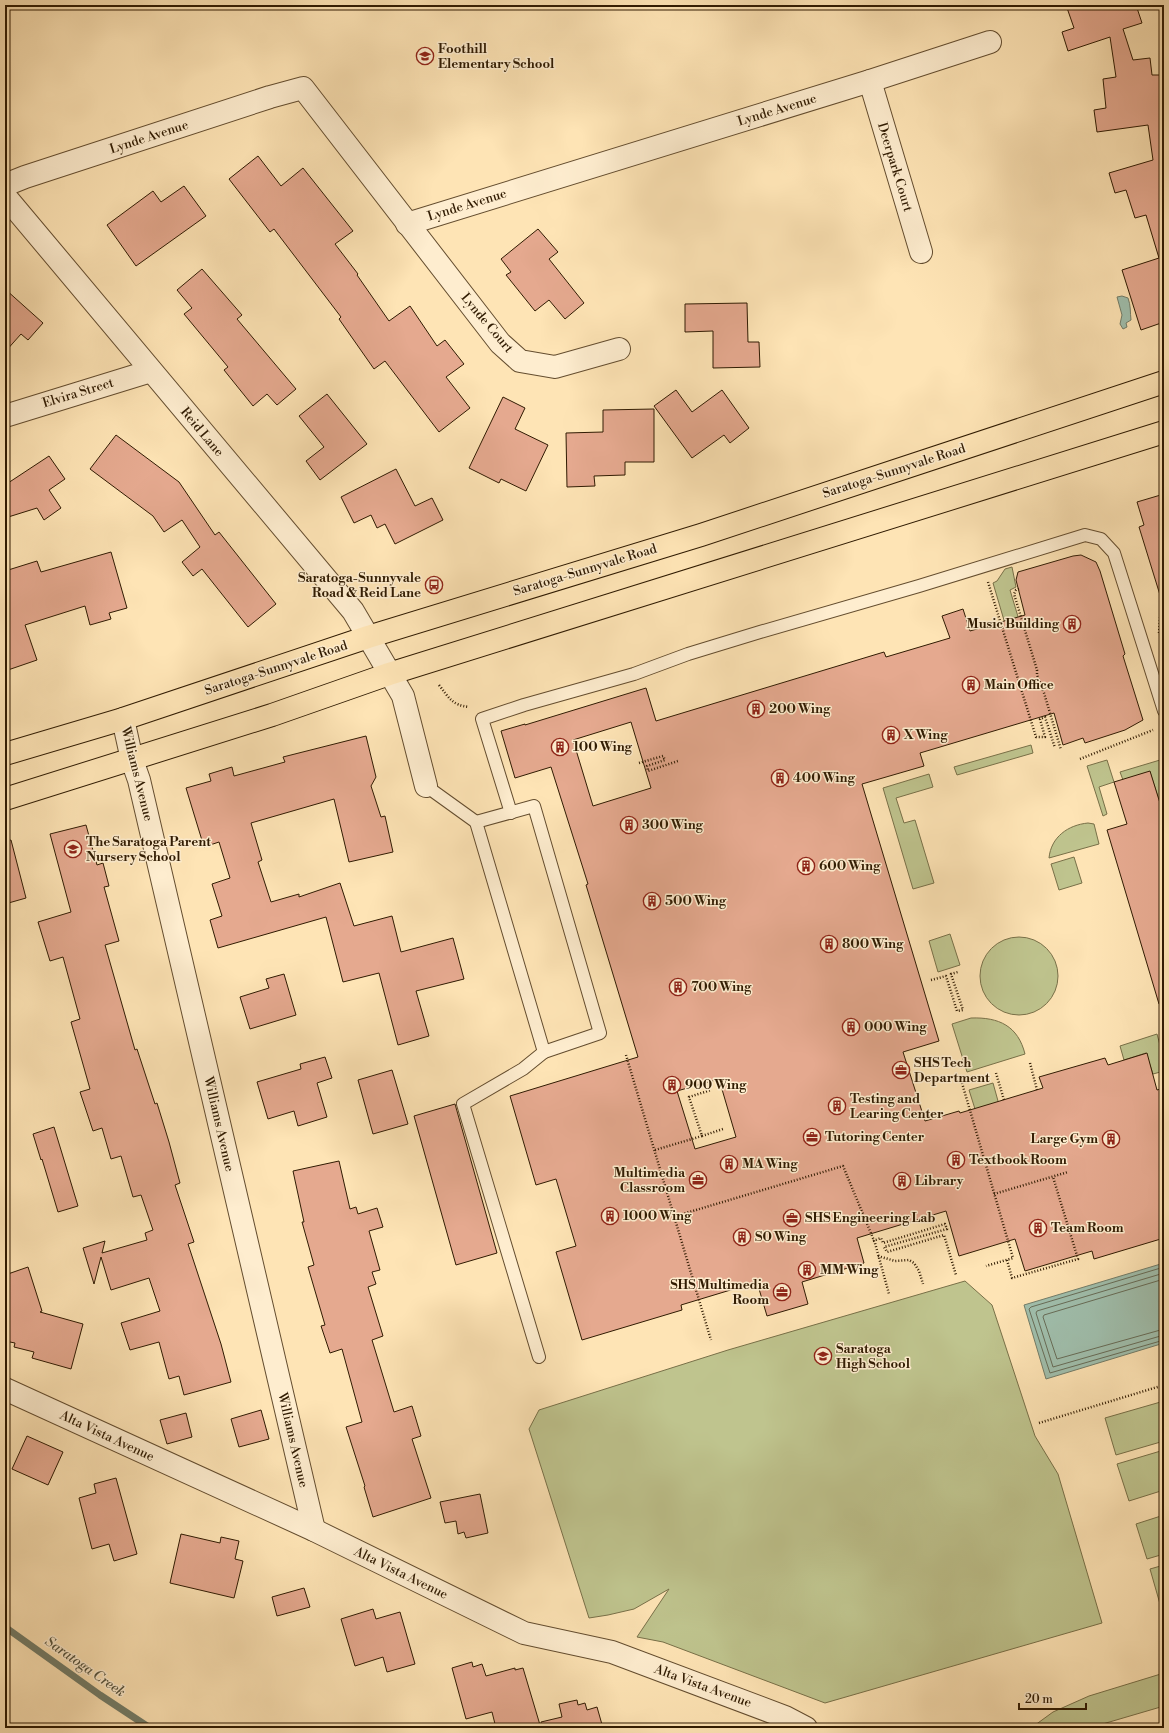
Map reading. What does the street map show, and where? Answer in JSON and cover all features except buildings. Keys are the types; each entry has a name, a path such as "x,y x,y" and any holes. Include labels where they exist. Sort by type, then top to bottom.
{"main road":[{"name":"Saratoga-Sunnyvale Road","path":"5,754 123,719 368,637 701,535 1164,382"},
{"path":"5,799 272,715 389,674 1164,432"}],"street":[{"name":"Lynde Avenue","path":"5,185 24,177 270,97 303,88 407,224 870,81 990,42"},
{"name":"Deerpark Court","path":"870,81 920,252"},
{"name":"Reid Lane","path":"5,196 353,611 406,704 426,786"},
{"name":"Lynde Court","path":"407,224 500,343 520,361 555,367 618,349"},
{"name":"Elvira Street","path":"5,416 151,371"},
{"name":"Williams Avenue","path":"123,719 132,760 141,788 314,1530"},
{"name":"Alta Vista Avenue","path":"5,1389 314,1530 524,1633 612,1652 785,1717 806,1728"}],"lane":[{"path":"511,813 482,719 634,674 688,654 752,634 1084,535 1101,539 1114,552 1164,711"},
{"path":"426,786 476,822 544,1052"},
{"path":"476,822 534,806 600,1033 544,1052 523,1069 463,1104 539,1357"}],"path":[{"path":"984,566 1036,737 1045,737 1040,719 1045,717 1055,748"},
{"path":"1019,589 1016,590 1014,594 1037,670 1037,675 1061,750"},
{"path":"1158,639 1162,589"},
{"path":"1080,759 1153,730"},
{"path":"639,763 663,756 665,760 647,766 648,771 678,761"},
{"path":"931,980 946,976 957,1011 963,1010 951,974 958,972"},
{"path":"626,1054 676,1216 712,1340"},
{"path":"1030,1063 1037,1090"},
{"path":"996,1073 1004,1100"},
{"path":"962,1083 1013,1258 986,1266"},
{"path":"702,1136 689,1096 711,1090"},
{"path":"655,1150 723,1129"},
{"path":"676,1216 843,1166 874,1241 889,1294"},
{"path":"994,1194 1068,1172"},
{"path":"1007,1260 1012,1278 1078,1259 1053,1177"},
{"path":"874,1241 881,1238 883,1243 945,1224 947,1230 884,1247 887,1252 944,1235 956,1275"},
{"path":"878,1256 895,1261 909,1260 914,1263 919,1271 923,1284"},
{"path":"1039,1423 1164,1385"}],"green space":[{"path":"1012,567 1016,587 1010,590 1034,670 1032,715 993,583 997,581 1005,569"},
{"path":"1031,745 1033,753 957,775 954,767"},
{"path":"1107,760 1114,782 1099,787 1107,814 1103,816 1087,766"},
{"path":"1160,760 1164,772 1164,816 1150,772 1123,780 1120,772"},
{"path":"929,774 933,787 896,798 904,823 915,820 934,883 913,889 883,788"},
{"path":"1088,823 1094,824 1099,844 1049,858 1053,844 1062,833 1074,826"},
{"path":"1074,857 1082,883 1059,890 1051,864"},
{"path":"950,934 960,965 938,972 929,941"},
{"path":"1019,937 1034,940 1047,948 1055,961 1058,976 1055,991 1047,1004 1034,1012 1019,1015 1004,1012 991,1004 983,991 980,976 983,961 991,948 1004,940"},
{"path":"971,1018 990,1019 1006,1025 1018,1036 1025,1054 967,1072 952,1024"},
{"path":"1157,1034 1164,1060 1164,1071 1153,1074 1146,1053 1124,1060 1120,1046"},
{"path":"993,1083 998,1101 999,1185 969,1090"},
{"path":"965,1281 992,1305 1035,1436 1058,1474 1102,1623 825,1703 663,1642 637,1637 669,1589 634,1609 589,1618 529,1429 539,1410 728,1350"},
{"path":"1164,1401 1164,1441 1116,1455 1105,1418"},
{"path":"1164,1450 1164,1490 1129,1501 1117,1464"},
{"path":"1164,1515 1164,1554 1147,1559 1136,1524"},
{"path":"1164,1565 1164,1603 1160,1604 1150,1569"},
{"path":"1164,1673 1164,1706 1089,1728 1031,1728 1053,1712 1089,1696"}],"water":[{"path":"1122,296 1128,298 1131,320 1126,323 1127,327 1123,329 1120,324 1122,315 1117,297"},
{"path":"1164,1263 1164,1343 1046,1379 1024,1305"}],"waterway":[{"name":"Saratoga Creek","path":"5,1627 100,1695 150,1728"}],"place":[{"name":"Foothill Elementary School","path":"425,56"},
{"name":"Saratoga-Sunnyvale Road & Reid Lane","path":"434,585"},
{"name":"Music Building","path":"1072,624"},
{"name":"Main Office","path":"971,685"},
{"name":"200 Wing","path":"756,709"},
{"name":"X Wing","path":"891,735"},
{"name":"100 Wing","path":"560,747"},
{"name":"400 Wing","path":"780,778"},
{"name":"300 Wing","path":"629,825"},
{"name":"The Saratoga Parent Nursery School","path":"73,849"},
{"name":"600 Wing","path":"806,866"},
{"name":"500 Wing","path":"652,901"},
{"name":"800 Wing","path":"829,944"},
{"name":"700 Wing","path":"678,987"},
{"name":"000 Wing","path":"851,1027"},
{"name":"SHS Tech Department","path":"901,1070"},
{"name":"900 Wing","path":"672,1085"},
{"name":"Testing and Learing Center","path":"837,1106"},
{"name":"Tutoring Center","path":"812,1137"},
{"name":"Large Gym","path":"1111,1139"},
{"name":"Textbook Room","path":"956,1160"},
{"name":"MA Wing","path":"729,1164"},
{"name":"Multimedia Classroom","path":"698,1180"},
{"name":"Library","path":"902,1181"},
{"name":"1000 Wing","path":"610,1216"},
{"name":"SHS Engineering Lab","path":"792,1218"},
{"name":"Team Room","path":"1038,1228"},
{"name":"S0 Wing","path":"742,1237"},
{"name":"MM Wing","path":"807,1270"},
{"name":"SHS Multimedia Room","path":"782,1292"},
{"name":"Saratoga High School","path":"823,1356"}]}
